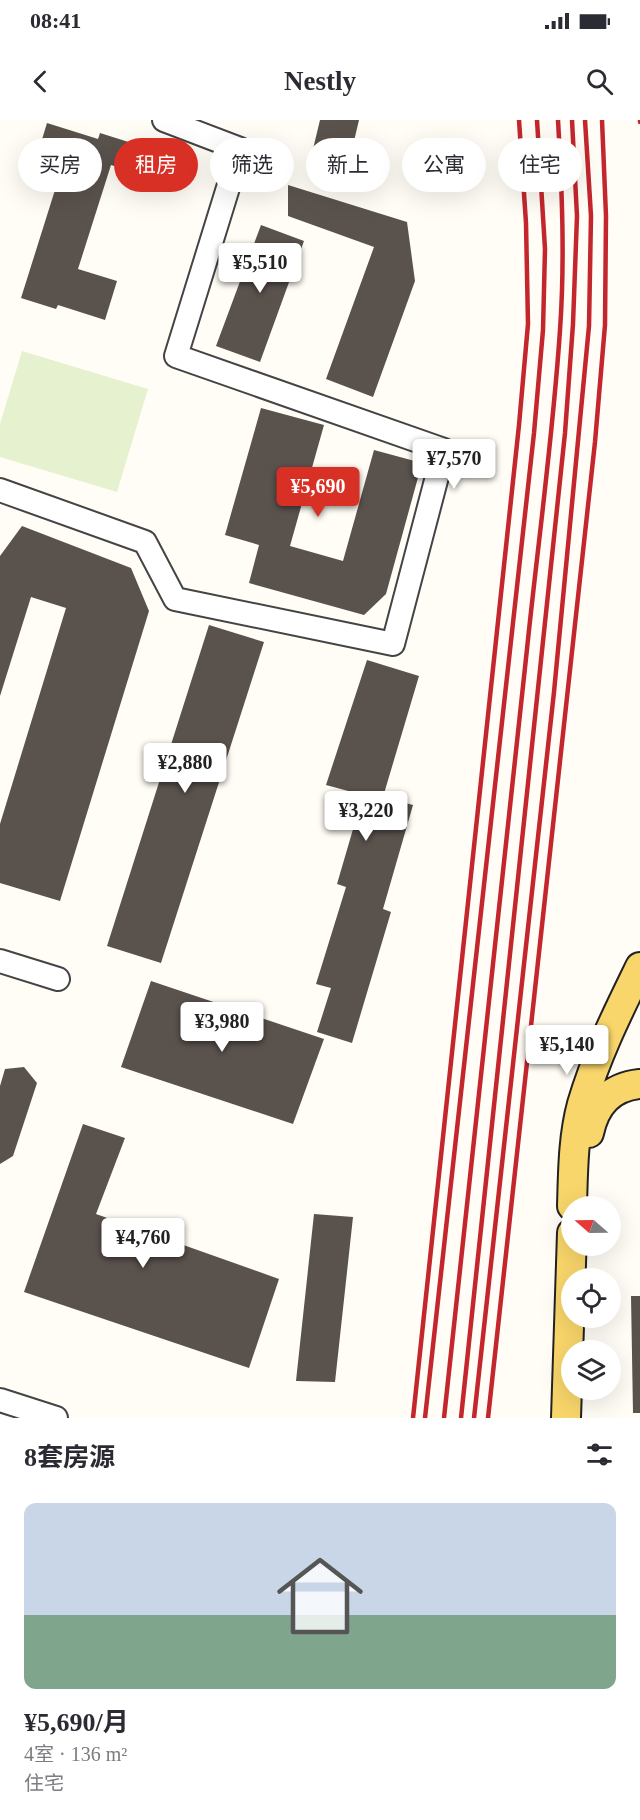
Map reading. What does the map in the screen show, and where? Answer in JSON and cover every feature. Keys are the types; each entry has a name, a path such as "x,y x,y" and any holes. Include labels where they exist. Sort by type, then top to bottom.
{"main road":[{"path":"572,1196 574,1158 582,1106 599,1052 640,967"},
{"path":"582,1196 583,1165 590,1127 603,1100 617,1089 640,1084"},
{"path":"566,1418 571,1256"},
{"path":"578,1418 579,1400"}],"street":[{"path":"0,490 145,542 175,599 393,644 444,450 176,356 240,149 164,120"},
{"path":"0,961 58,979"},
{"path":"0,1400 56,1418"}],"green space":[{"path":"22,351 148,389 117,492 0,457 0,424"}],"building":[{"path":"320,120 359,120 355,138 316,138"},
{"path":"47,123 95,138 42,138"},
{"path":"100,133 116,138 114,138 114,166 111,165 78,269 117,281 105,320 58,305 56,309 21,298 54,192 102,192 102,138 98,138"},
{"path":"294,187 407,222 415,281 373,397 326,379 374,247 288,216 288,192 294,192"},
{"path":"261,225 304,241 260,362 216,346"},
{"path":"261,408 324,425 290,546 343,561 374,450 422,463 386,594 364,615 249,583 259,545 225,535"},
{"path":"22,526 131,568 149,611 60,901 0,883 0,824 66,608 31,597 0,696 0,556"},
{"path":"209,625 264,642 161,963 107,946"},
{"path":"367,660 419,676 383,797 413,805 383,909 391,912 352,1043 317,1032 331,988 316,984 346,887 337,884 363,795 326,785"},
{"path":"151,981 324,1039 293,1124 121,1067"},
{"path":"24,1067 37,1083 13,1156 0,1164 0,1086 5,1069"},
{"path":"83,1124 125,1138 96,1214 279,1279 249,1368 24,1292"},
{"path":"314,1214 353,1217 335,1382 296,1381"},
{"path":"631,1296 640,1296 640,1413 633,1413"}],"railway":[{"path":"413,1418 528,324 526,223 519,120"},
{"path":"425,1418 534,433 543,330 545,249 537,120"},
{"path":"444,1418 557,370 563,251 558,120"},
{"path":"461,1418 565,433 573,324 577,216 572,120"},
{"path":"474,1418 554,692 589,326 591,216 585,120"},
{"path":"488,1418 595,442 605,325 606,216 602,120"}]}
